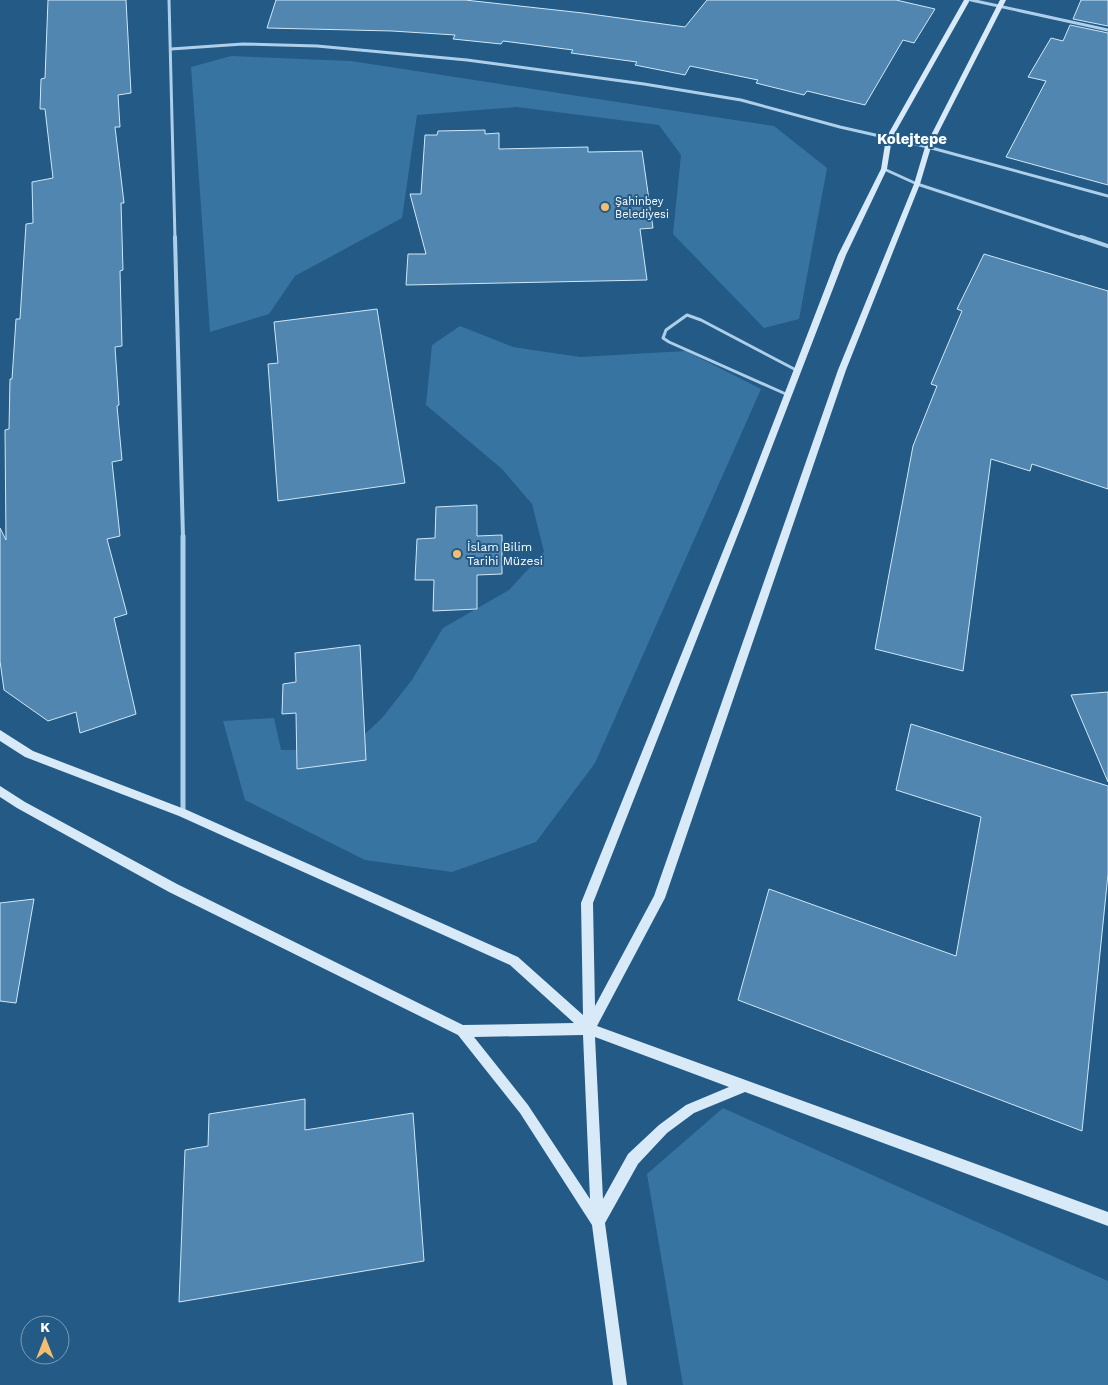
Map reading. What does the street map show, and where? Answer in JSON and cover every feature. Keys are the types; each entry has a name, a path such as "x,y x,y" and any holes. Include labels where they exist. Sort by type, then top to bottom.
{"street":[{"path":"169,0 183,540 183,813"},
{"path":"620,1385 598,1222 589,1029 588,903 842,255 884,169 889,138 969,0 1002,3 1108,30"},
{"path":"589,1029 659,898 842,370 917,184 928,147 1002,3"},
{"path":"171,49 243,44 317,46 467,60 644,84 741,100 840,127 928,147 1108,196"},
{"path":"884,169 917,184 1108,246"},
{"path":"0,736 29,754 183,813 514,961 589,1029"},
{"path":"0,791 173,888 462,1031 524,1109 598,1222"},
{"path":"462,1031 589,1029 1108,1219"},
{"path":"598,1222 633,1159 663,1129 690,1109 746,1086"}],"lane":[{"path":"788,395 663,338 666,330 687,315 701,320 798,371"}],"shaded area":[{"path":"231,56 351,61 774,126 827,168 799,319 764,328 673,234 681,155 659,125 517,107 417,115 402,218 295,276 269,314 210,332 191,67"},
{"path":"460,326 513,347 580,357 686,351 761,389 595,763 536,842 452,872 365,860 245,800 223,721 274,718 281,750 348,750 382,718 412,680 443,628 509,590 544,552 532,504 502,469 426,405 432,345"},
{"path":"723,1108 1108,1281 1108,1385 683,1385 647,1174"}],"building":[{"path":"48,0 126,0 131,93 118,95 120,127 115,127 124,203 121,203 123,270 120,271 122,346 115,347 119,405 117,406 122,460 112,462 120,536 107,539 127,614 114,618 136,714 80,733 76,712 48,721 4,690 0,661 0,528 6,540 5,430 9,429 10,379 12,379 16,319 20,319 26,224 33,223 32,182 53,178 45,109 40,109 41,79 45,78"},
{"path":"276,0 465,0 685,27 707,0 896,0 935,9 914,43 903,40 865,105 807,91 804,95 756,83 758,80 690,66 685,75 635,65 637,62 571,53 573,50 503,41 501,44 453,39 455,35 392,31 267,28"},
{"path":"1081,0 1108,0 1108,26 1073,19"},
{"path":"1070,25 1108,33 1108,185 1006,157 1046,81 1028,77 1051,38 1063,41"},
{"name":"Şahinbey Belediyesi","path":"485,130 485,134 499,133 499,149 588,147 588,152 642,151 653,228 640,229 647,280 406,285 408,254 426,254 410,194 421,194 425,135 437,135 438,131"},
{"path":"984,254 1108,291 1108,489 1032,464 1030,471 991,459 963,671 875,649 913,446 937,386 931,384 962,311 957,309"},
{"path":"377,309 405,483 278,501 268,364 278,363 274,322"},
{"path":"477,505 477,536 502,535 502,574 477,575 477,609 433,611 434,580 415,580 417,539 435,538 436,507"},
{"path":"360,645 366,760 297,769 296,713 282,714 283,684 296,682 295,653"},
{"path":"1108,692 1108,782 1071,695"},
{"path":"911,724 1108,786 1108,874 1082,1131 738,1000 769,889 956,956 981,817 896,790"},
{"path":"34,899 16,1003 0,1001 0,903"},
{"path":"305,1099 305,1130 413,1113 424,1261 179,1302 185,1150 208,1146 209,1114"}],"place":[{"name":"Şahinbey Belediyesi","path":"605,207"},
{"name":"İslam Bilim Tarihi Müzesi","path":"457,554"}],"district":[{"name":"Kolejtepe","path":"912,139"}]}
